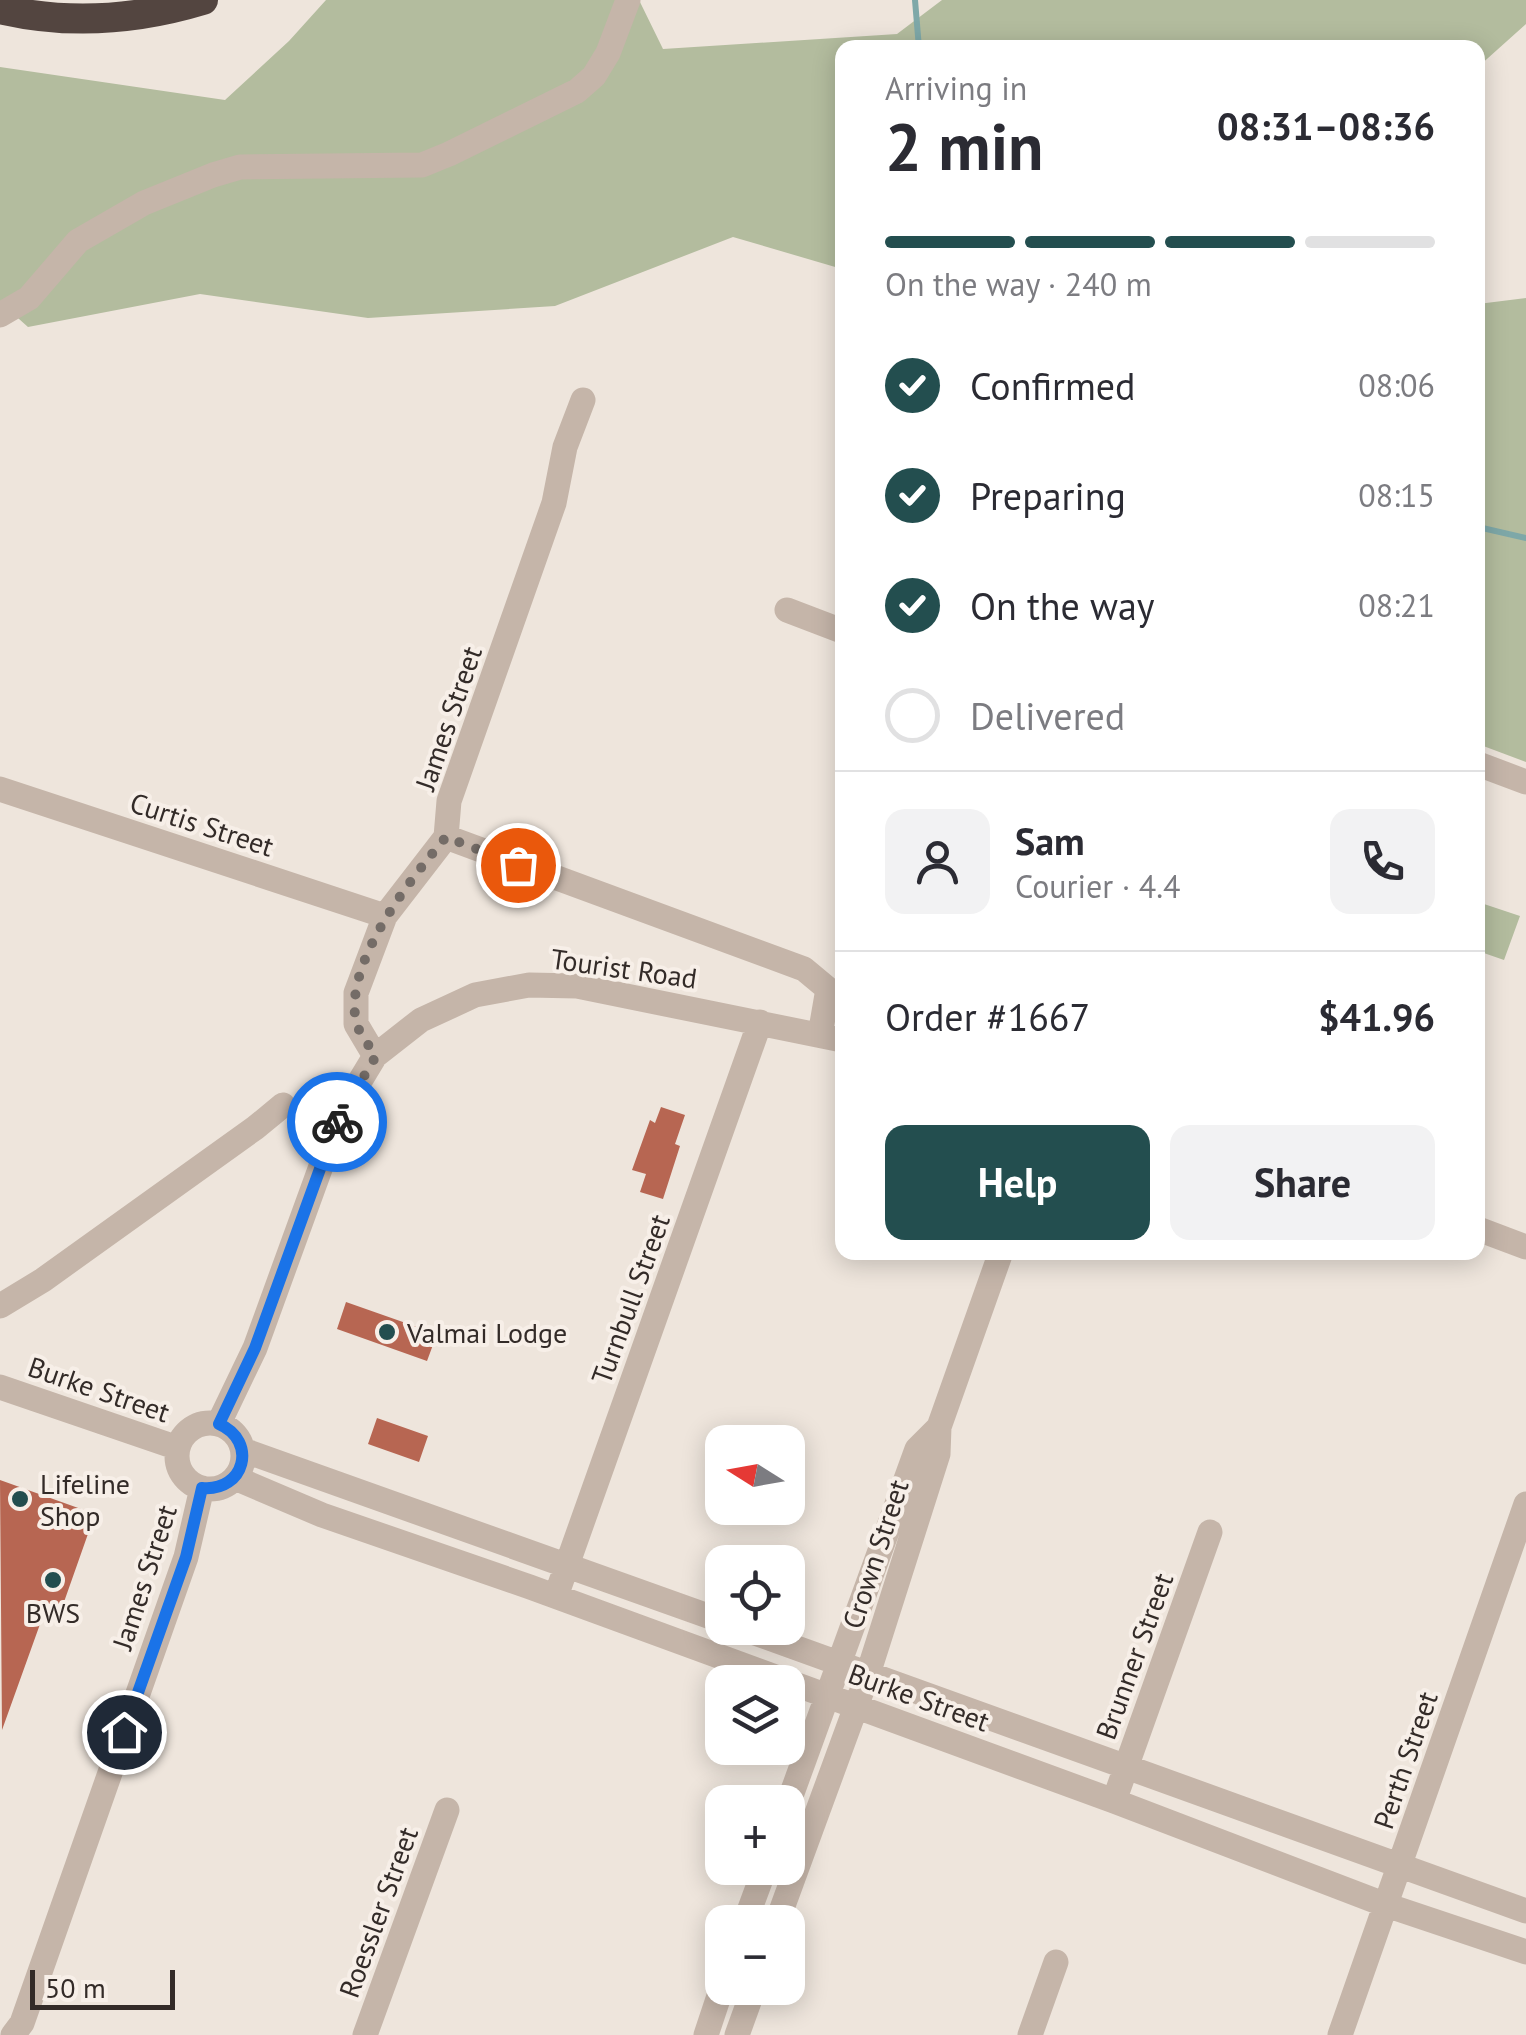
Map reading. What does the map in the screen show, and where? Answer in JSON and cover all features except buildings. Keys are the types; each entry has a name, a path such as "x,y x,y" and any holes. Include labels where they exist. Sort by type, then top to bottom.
{"highway":[{"path":"0,9 42,16 102,18 159,12 203,0"}],"street":[{"path":"0,315 29,298 78,242 144,203 213,175 240,168 422,164 556,104 594,76 608,54 628,0"},
{"name":"James Street","path":"376,1056 356,1024 356,993 385,916 446,837 449,800 554,503 565,447 582,400"},
{"path":"787,610 835,628"},
{"path":"1485,767 1526,782"},
{"name":"Curtis Street","path":"0,789 385,916"},
{"name":"Tourist Road","path":"446,837 804,969 835,989"},
{"name":"Tourist Road","path":"376,1056 421,1020 475,995 529,985 577,986 831,1037 835,999"},
{"name":"Turnbull Street","path":"556,1596 760,1022"},
{"path":"219,1424 255,1348 340,1114 376,1056"},
{"path":"0,1306 43,1280 283,1105"},
{"path":"1485,1232 1526,1247"},
{"name":"Crown Street","path":"784,1905 868,1674 938,1454 939,1427 998,1260"},
{"name":"Burke Street","path":"0,1387 178,1448"},
{"path":"219,1424 235,1434 244,1460 235,1478 220,1488 202,1488 185,1478 178,1448 190,1430 199,1425 219,1424"},
{"name":"Crown Street","path":"795,1785 917,1450 939,1427"},
{"path":"243,1450 705,1615"},
{"name":"Burke Street","path":"235,1478 322,1515 556,1596 1386,1905 1526,1952"},
{"name":"James Street","path":"19,2031 186,1557 202,1488"},
{"name":"Perth Street","path":"1340,2035 1526,1504"},
{"name":"Brunner Street","path":"1114,1801 1210,1532"},
{"name":"Burke Street","path":"789,1645 1526,1911"},
{"name":"Roessler Street","path":"365,2035 447,1810"},
{"path":"1030,2035 1056,1962"},
{"path":"706,2035 716,2005"},
{"path":"737,2035 748,2005"}],"green space":[{"path":"326,0 639,0 663,49 897,34 942,0 1526,0 1526,24 1485,61 1485,40 835,40 835,267 733,237 555,306 368,318 200,294 28,327 0,302 0,67 225,100 289,41"},
{"path":"1526,298 1526,762 1485,747 1485,303"},
{"path":"1485,904 1520,916 1504,960 1485,953"}],"waterway":[{"path":"915,0 918,40"},
{"path":"1485,529 1526,538"}],"way so far":[{"path":"337,1122 376,1056 356,1024 356,993 385,916 446,837 518,865"}],"place":[{"name":"Valmai Lodge","path":"387,1332"},
{"name":"Lifeline Shop","path":"20,1499"},
{"name":"BWS","path":"53,1580"}],"route":[{"path":"124,1732 186,1557 202,1488 228,1484 244,1460 240,1441 219,1424 255,1348 337,1122"}]}
